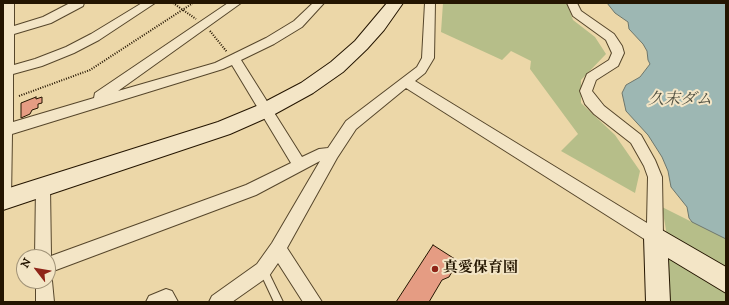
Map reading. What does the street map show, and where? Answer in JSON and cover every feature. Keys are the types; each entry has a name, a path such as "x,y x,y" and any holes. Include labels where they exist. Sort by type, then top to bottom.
{"street":[{"path":"9,3 9,31 5,72 7,100 4,200 222,128 266,110 307,88 337,67 361,45 378,26 394,3"},
{"path":"9,31 47,20 79,3"},
{"path":"5,72 38,63 70,50 95,37 150,3"},
{"path":"90,104 236,3"},
{"path":"6,130 182,78 235,60 298,24 319,3"},
{"path":"218,302 263,270 278,249 332,154 351,124 421,70 428,58 430,3"},
{"path":"572,3 577,13 610,37 616,46 618,53 614,63 592,77 586,91 590,100 599,110 636,139 650,164 655,177 655,236 658,302"},
{"path":"235,60 299,164"},
{"path":"406,82 726,281"},
{"path":"56,262 251,190 319,155 332,154"},
{"path":"42,187 44,249"},
{"path":"278,249 313,302"},
{"path":"44,289 45,302"},
{"path":"155,302 166,298 169,302"}],"lane":[{"path":"263,270 279,302"}],"path":[{"path":"7,100 90,70 109,56 162,24 193,3"}],"green space":[{"path":"443,3 567,3 573,20 595,37 606,54 581,80 581,103 615,135 640,171 635,193 561,151 578,134 530,69 531,61 511,51 502,60 441,32"},
{"path":"662,207 726,239 726,302 667,302 664,275 666,230"}],"water":[{"name":"久末ダム","path":"607,3 726,3 726,239 692,222 689,218 687,207 671,187 668,171 662,157 648,135 626,111 622,93 626,85 640,77 650,64 647,51 643,44 629,29 628,22 615,13"}],"building":[{"path":"36,97 36,99 42,97 42,103 38,104 38,108 32,110 30,114 21,118 21,103"},
{"name":"真愛保育園","path":"433,245 458,261 449,277 442,280 429,302 396,302"}],"place":[{"name":"真愛保育園","path":"435,269"}]}
